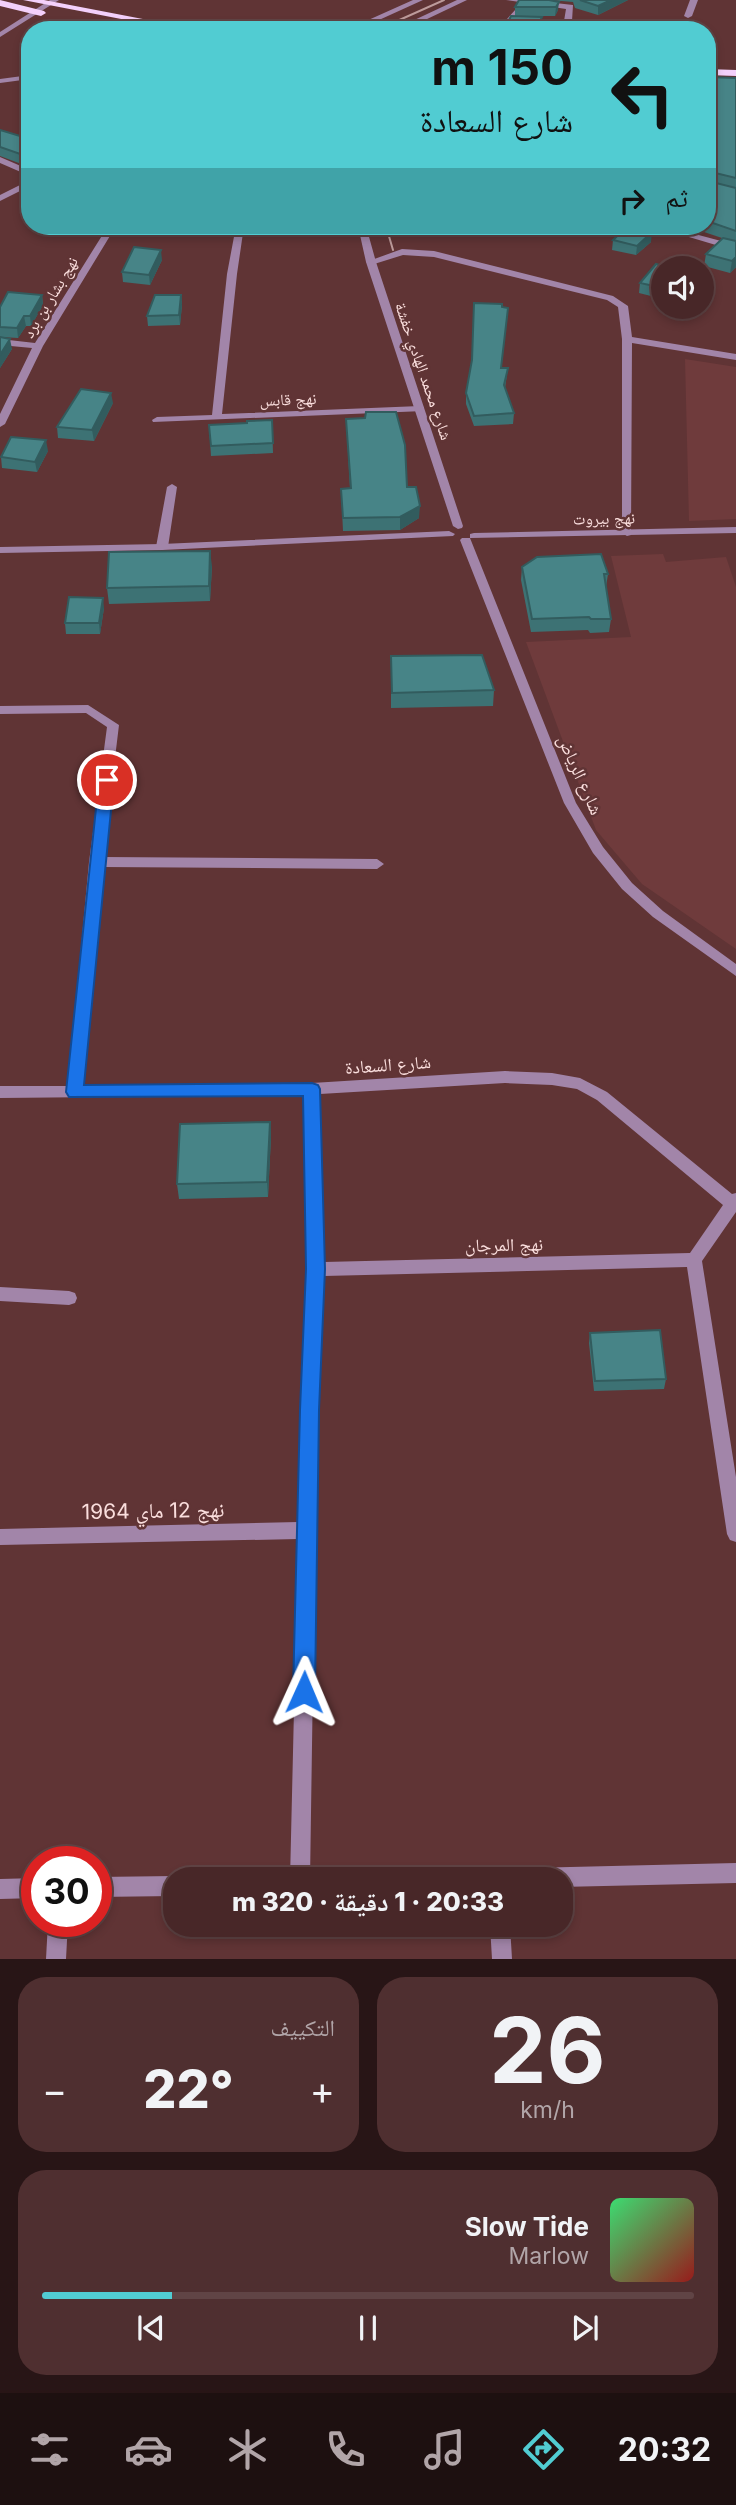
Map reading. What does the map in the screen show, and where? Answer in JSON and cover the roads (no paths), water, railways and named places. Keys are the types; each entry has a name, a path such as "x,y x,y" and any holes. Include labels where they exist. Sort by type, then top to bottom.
{"main road":[{"path":"28,0 52,2 149,21"},
{"path":"0,3 84,21"},
{"path":"716,72 736,73"}],"street":[{"path":"371,21 419,0"},
{"path":"418,21 463,0"},
{"path":"510,0 572,9 569,21"},
{"path":"558,5 567,0"},
{"path":"688,16 694,0"},
{"path":"23,21 52,2"},
{"path":"511,20 525,4"},
{"path":"511,20 530,21"},
{"path":"0,35 21,22"},
{"path":"0,81 21,78"},
{"path":"0,160 21,168"},
{"path":"0,198 21,188"},
{"name":"نهج بشار بن برد","path":"0,424 38,346 106,235"},
{"path":"217,417 238,235"},
{"name":"شارع محمد الهادي خفشة","path":"364,235 420,410 454,530"},
{"path":"689,235 736,248"},
{"path":"371,262 402,252 434,254 618,302 625,311 627,339 627,533"},
{"path":"627,339 736,357"},
{"path":"0,342 38,346"},
{"name":"نهج قابس","path":"157,420 420,410"},
{"path":"162,547 172,487"},
{"path":"0,550 162,547 471,528 470,538"},
{"name":"نهج بيروت","path":"470,538 736,530"},
{"name":"شارع الرياض","path":"470,538 570,803 598,850 627,886 658,914 736,971"},
{"path":"0,710 88,709 113,724 96,862 75,1092"},
{"path":"96,862 377,864"},
{"name":"شارع السعادة","path":"0,1092 312,1089 505,1077 552,1079 580,1084 602,1096 735,1203"},
{"path":"300,1867 309,1410 316,1269 312,1089"},
{"path":"735,1203 694,1259 736,1534"},
{"name":"نهج المرجان","path":"316,1269 694,1259"},
{"path":"0,1294 69,1298"},
{"name":"نهج 12 ماي 1964","path":"0,1537 308,1530"},
{"path":"573,1877 736,1873"},
{"path":"112,1887 163,1886"},
{"path":"0,1889 21,1888"},
{"path":"56,1959 57,1937"},
{"path":"501,1937 502,1959"}],"tram line":[{"path":"397,21 444,0"},
{"path":"389,235 393,250"}]}
